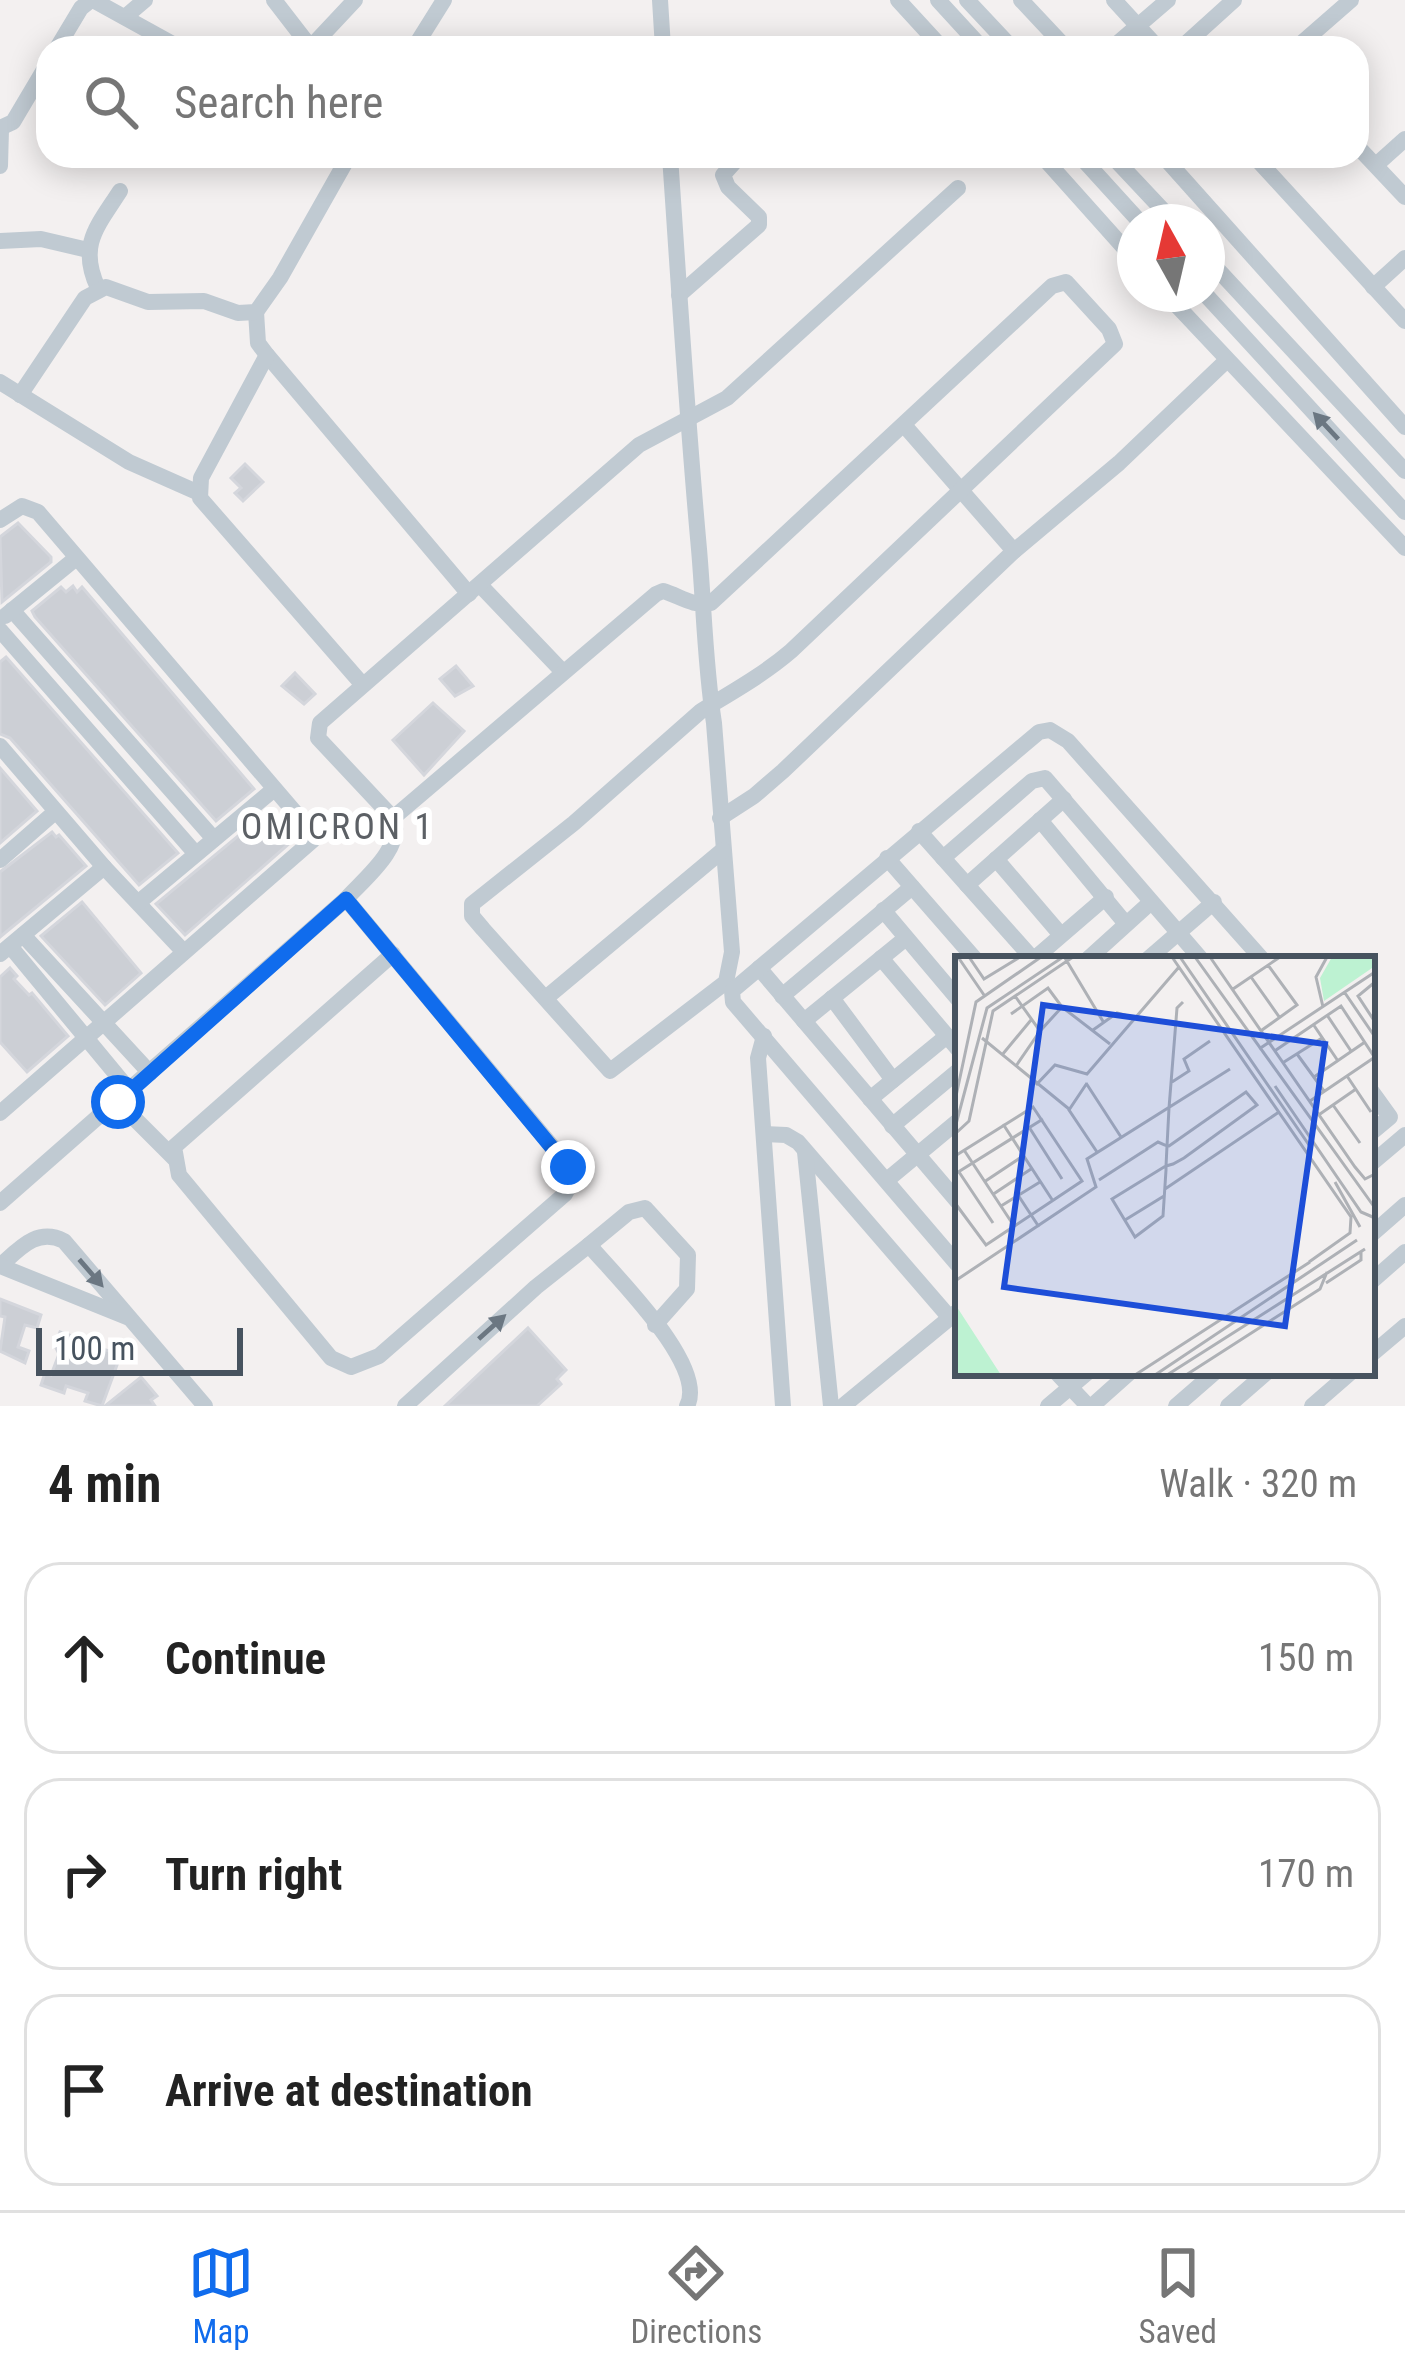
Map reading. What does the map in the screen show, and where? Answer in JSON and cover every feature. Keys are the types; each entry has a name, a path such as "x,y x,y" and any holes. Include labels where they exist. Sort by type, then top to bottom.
{"street":[{"path":"64,36 81,8 92,0 159,36"},
{"path":"125,16 145,0"},
{"path":"274,0 302,36"},
{"path":"322,36 355,0"},
{"path":"422,36 444,0"},
{"path":"660,0 662,36"},
{"path":"898,0 931,36"},
{"path":"938,0 971,36"},
{"path":"968,0 1001,36"},
{"path":"1021,0 1055,36"},
{"path":"1114,0 1147,36"},
{"path":"1126,36 1168,0"},
{"path":"1194,36 1234,0"},
{"path":"1310,36 1351,0"},
{"path":"0,166 0,128 13,122 36,83"},
{"path":"1376,165 1405,139"},
{"path":"1369,158 1405,197"},
{"path":"342,168 256,312 256,334 267,355 475,590 563,672"},
{"path":"393,818 656,594 663,591 703,604 711,603 1060,282 1066,282 1109,329 1115,344 791,651 712,705 472,904 472,916 610,1071 726,982 732,952 720,818 712,705 703,604 688,420 671,168"},
{"path":"680,295 759,225 759,217 728,187 723,176 730,168"},
{"path":"1053,168 1117,240"},
{"path":"1091,168 1124,204"},
{"path":"1123,168 1157,204"},
{"path":"1174,168 1405,427"},
{"path":"1266,168 1405,321"},
{"path":"0,1204 346,899 392,844 398,830 393,818 316,734 320,724 639,445 727,398 958,188"},
{"path":"98,288 89,269 88,250 121,191"},
{"path":"0,242 40,238 88,250"},
{"path":"1373,287 1405,258"},
{"path":"1225,277 1405,471"},
{"path":"20,395 85,298 98,288 113,288 148,302 204,301 238,313 256,312"},
{"path":"1182,312 1405,548"},
{"path":"1222,312 1405,512"},
{"path":"199,493 201,478 267,355"},
{"path":"720,818 783,771 1014,551 1119,463 1226,361"},
{"path":"0,382 129,462 199,493 362,684"},
{"path":"904,425 1014,551"},
{"path":"0,520 14,509 31,506 310,830 313,840 88,1039 4,1103"},
{"path":"75,559 6,615 214,839"},
{"path":"0,630 196,854"},
{"path":"955,1261 730,994 1039,732 1050,730 1068,741 1259,956"},
{"path":"2,753 184,952"},
{"path":"943,858 1039,778 1045,778 1198,956"},
{"path":"139,902 273,790"},
{"path":"967,885 1064,799"},
{"path":"0,860 55,812"},
{"path":"1040,820 1126,924"},
{"path":"919,831 1031,956"},
{"path":"547,997 723,850"},
{"path":"887,858 972,956"},
{"path":"996,859 1060,935"},
{"path":"11,945 104,867"},
{"path":"782,996 912,887"},
{"path":"1037,956 1106,897"},
{"path":"346,899 393,954 565,1162 571,1183 565,1194 380,1356 350,1366 331,1358 179,1174 174,1147 393,954"},
{"path":"1091,956 1151,902"},
{"path":"1151,956 1214,902"},
{"path":"884,910 955,995"},
{"path":"804,1021 906,938"},
{"path":"11,945 106,1022 151,1073"},
{"path":"11,945 88,1039 124,1096 175,1159"},
{"path":"870,1099 952,1042 881,958"},
{"path":"759,968 955,1199"},
{"path":"832,998 893,1080"},
{"path":"764,1036 758,1050 783,1406"},
{"path":"892,1126 955,1074"},
{"path":"1375,1096 1390,1118 1375,1130"},
{"path":"887,1180 955,1123"},
{"path":"764,1134 793,1137 954,1315 843,1406"},
{"path":"1375,1161 1405,1136"},
{"path":"806,1152 831,1406"},
{"path":"1375,1231 1405,1205"},
{"path":"405,1406 536,1287 629,1212 645,1208 688,1255 687,1289 655,1325"},
{"path":"129,1318 0,1266 42,1235 64,1241 205,1406"},
{"path":"589,1246 687,1366 692,1386 687,1406"},
{"path":"1375,1278 1405,1252"},
{"path":"1375,1351 1405,1326"},
{"path":"1060,1376 1090,1406 1125,1376"},
{"path":"1048,1406 1083,1376"},
{"path":"1176,1406 1211,1376"},
{"path":"1228,1406 1263,1376"},
{"path":"1312,1406 1347,1376"}],"building":[{"path":"245,464 263,482 243,501 235,493 241,488 231,478"},
{"path":"18,523 51,562 2,602 0,537"},
{"path":"73,586 77,592 82,587 254,789 216,821 35,617 32,611 61,587 66,592"},
{"path":"6,657 178,853 139,885 10,738 0,734 0,662"},
{"path":"456,666 473,686 455,696 440,679"},
{"path":"295,673 315,694 304,704 282,686"},
{"path":"433,703 464,731 424,775 393,740"},
{"path":"0,768 37,811 0,843"},
{"path":"267,812 292,841 185,935 156,904"},
{"path":"52,832 86,866 0,937 0,872"},
{"path":"82,902 141,973 105,1005 41,936"},
{"path":"10,968 17,976 14,979 68,1036 27,1072 0,1042 0,977"},
{"path":"0,1299 41,1315 37,1328 25,1325 18,1347 29,1351 25,1363 0,1351 5,1317 0,1316"},
{"path":"528,1328 566,1370 557,1379 561,1384 537,1406 445,1406"},
{"path":"60,1332 121,1354 102,1406 85,1401 88,1393 66,1386 64,1393 41,1385 45,1373 51,1375 59,1354 55,1346"},
{"path":"141,1377 157,1396 151,1400 155,1406 105,1406"}],"district":[{"name":"OMICRON 1","path":"338,826"}],"route":[{"path":"118,1102 346,899 568,1167"}]}
